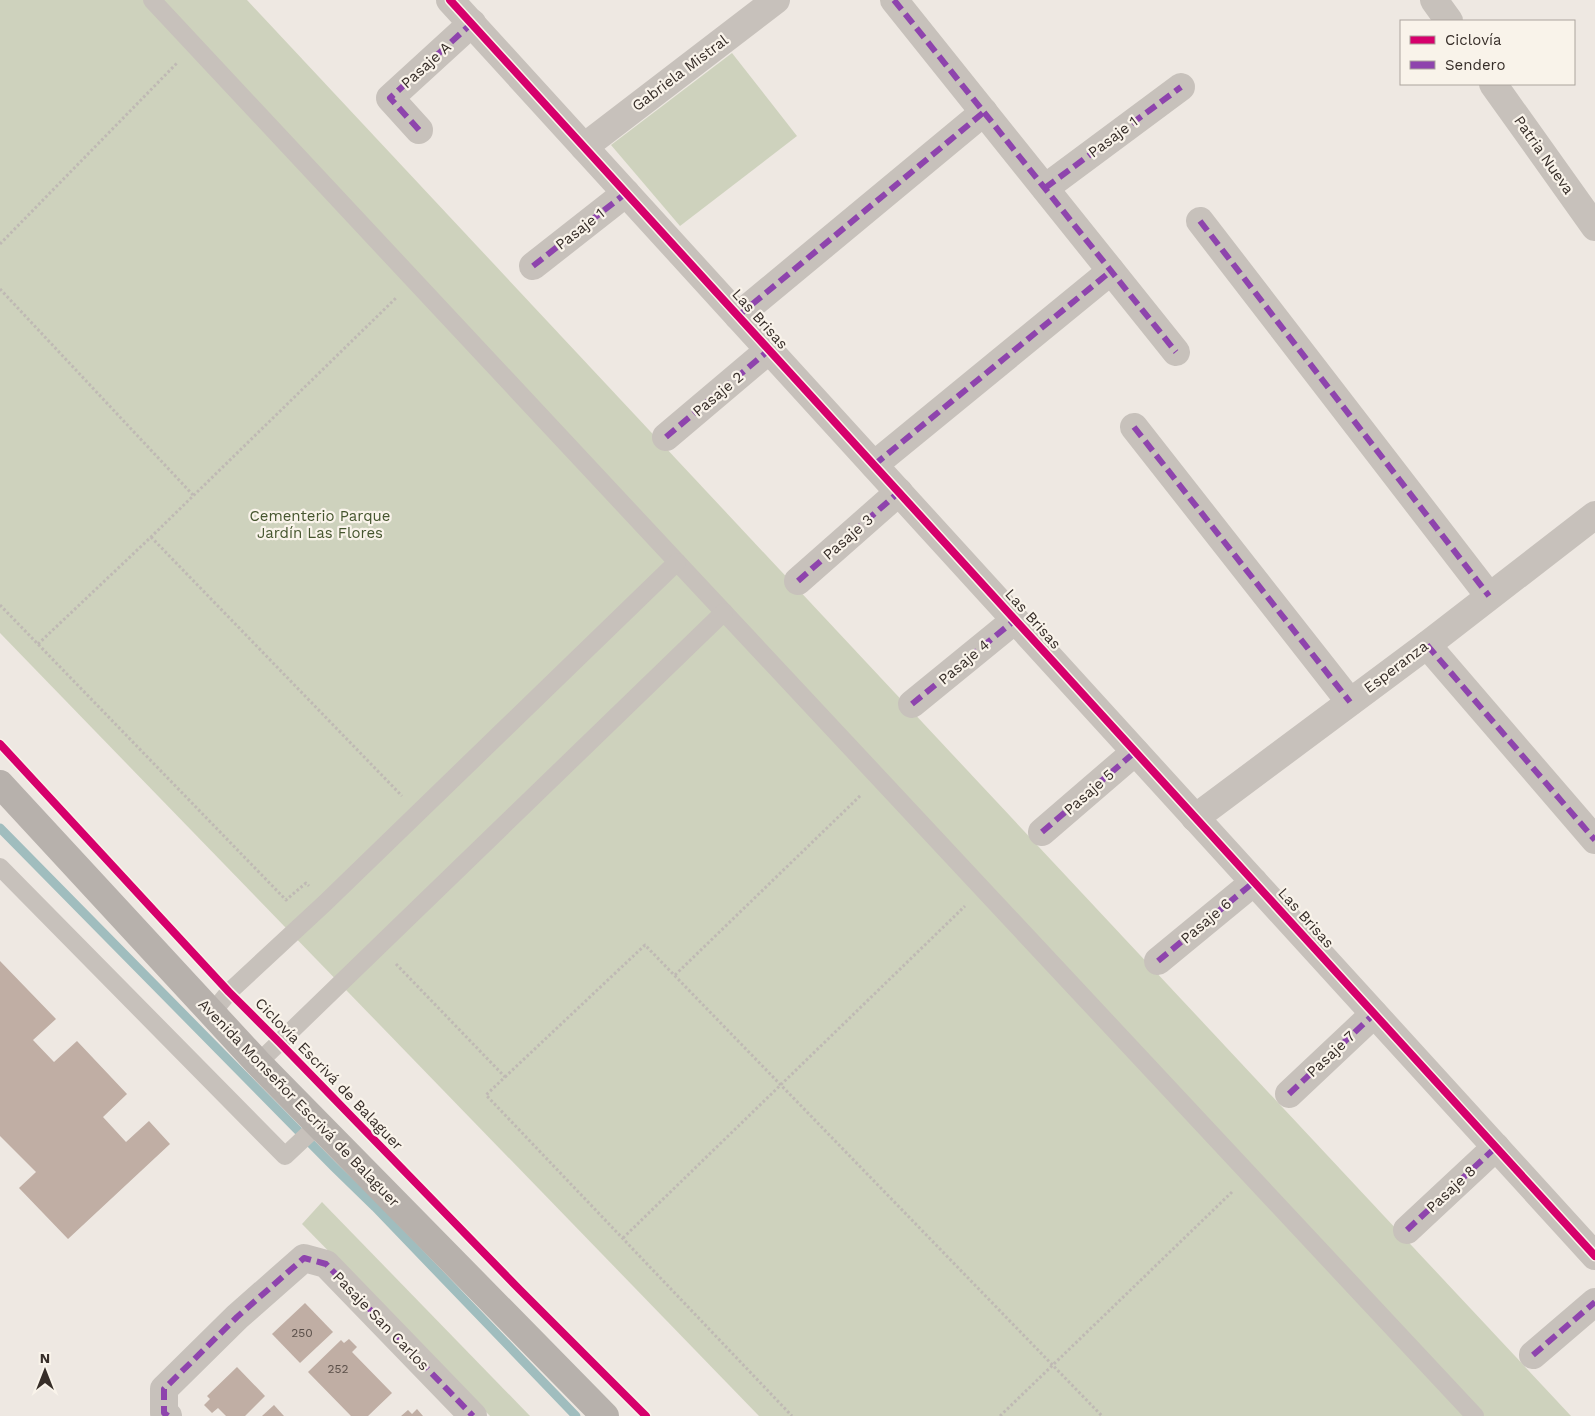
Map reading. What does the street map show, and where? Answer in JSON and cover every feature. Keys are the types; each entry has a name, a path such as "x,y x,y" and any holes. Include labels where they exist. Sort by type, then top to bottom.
{"main road":[{"name":"Avenida Monseñor Escrivá de Balaguer","path":"0,784 211,1014 605,1416"}],"street":[{"name":"Las Brisas","path":"450,0 1595,1256"},
{"name":"Gabriela Mistral","path":"584,147 776,0"},
{"path":"894,0 1176,352"},
{"path":"1434,0 1448,20"},
{"name":"Pasaje A","path":"419,130 390,98 472,24"},
{"name":"Patria Nueva","path":"1494,85 1595,227"},
{"name":"Pasaje 1","path":"1045,188 1180,87"},
{"path":"738,316 984,112"},
{"name":"Pasaje 1","path":"533,266 626,193"},
{"path":"1200,221 1489,596"},
{"path":"874,465 1111,271"},
{"name":"Pasaje 2","path":"666,437 769,350"},
{"path":"1134,427 1350,702"},
{"name":"Pasaje 3","path":"798,581 899,492"},
{"name":"Esperanza","path":"1195,818 1427,645 1595,515"},
{"name":"Pasaje 4","path":"912,704 1015,620"},
{"path":"1427,645 1595,840"},
{"name":"Pasaje 5","path":"1042,832 1135,752"},
{"name":"Pasaje 6","path":"1158,961 1254,882"},
{"name":"Pasaje 7","path":"1288,1094 1374,1014"},
{"name":"Pasaje 8","path":"1407,1230 1496,1147"},
{"name":"Pasaje San Carlos","path":"168,1416 164,1413 164,1389 237,1317 304,1258 326,1264 473,1416"},
{"path":"1533,1355 1595,1302"}],"lane":[{"path":"152,0 1475,1416"},
{"path":"211,1014 229,992 325,903 677,562"},
{"path":"258,1063 724,612"},
{"path":"0,867 285,1156 319,1124"}],"path":[{"path":"0,244 194,46"},
{"path":"38,644 151,537 414,280"},
{"path":"0,289 193,495"},
{"path":"151,537 418,812"},
{"path":"0,605 286,900 306,883 325,903"},
{"path":"675,976 879,778"},
{"path":"623,1238 982,889"},
{"path":"379,945 504,1077"},
{"path":"792,1416 486,1095 645,945 1102,1416"},
{"path":"1000,1416 1250,1175"}],"green space":[{"name":"Cementerio Parque Jardín Las Flores","path":"0,0 247,0 1571,1416 759,1416 0,633"},
{"path":"732,53 797,136 680,226 611,145"},
{"path":"322,1202 530,1416 490,1416 302,1224"}],"building":[{"path":"0,961 56,1019 33,1040 54,1062 77,1041 127,1094 103,1117 126,1142 149,1121 170,1144 68,1239 19,1188 36,1172 0,1136"},
{"path":"305,1303 333,1332 300,1363 272,1334"},
{"path":"349,1339 357,1347 352,1352 392,1393 368,1416 351,1416 308,1372 341,1340 344,1343"},
{"path":"237,1367 265,1396 245,1416 226,1416 218,1408 212,1413 204,1405 210,1399 207,1396"},
{"path":"274,1405 284,1416 262,1416"},
{"path":"417,1409 423,1416 401,1416 408,1410 412,1414"}],"waterway":[{"path":"0,828 375,1207 576,1416"}],"marked path":[{"path":"894,0 1176,352"},
{"path":"419,130 390,98 472,23"},
{"path":"1045,188 1181,87"},
{"path":"738,316 984,112"},
{"path":"533,266 626,193"},
{"path":"1200,221 1489,596"},
{"path":"874,465 1111,271"},
{"path":"666,437 769,350"},
{"path":"1134,427 1350,702"},
{"path":"798,581 899,492"},
{"path":"912,704 1015,620"},
{"path":"1427,645 1595,840"},
{"path":"1042,832 1135,752"},
{"path":"1158,961 1254,882"},
{"path":"1289,1094 1374,1014"},
{"path":"1407,1230 1496,1147"},
{"path":"168,1416 164,1413 164,1389 237,1317 304,1258 326,1264 473,1416"},
{"path":"1533,1355 1595,1302"}],"cycle path":[{"path":"450,0 1595,1256"},
{"name":"Ciclovía Escrivá de Balaguer","path":"0,744 229,992 646,1416"}]}
